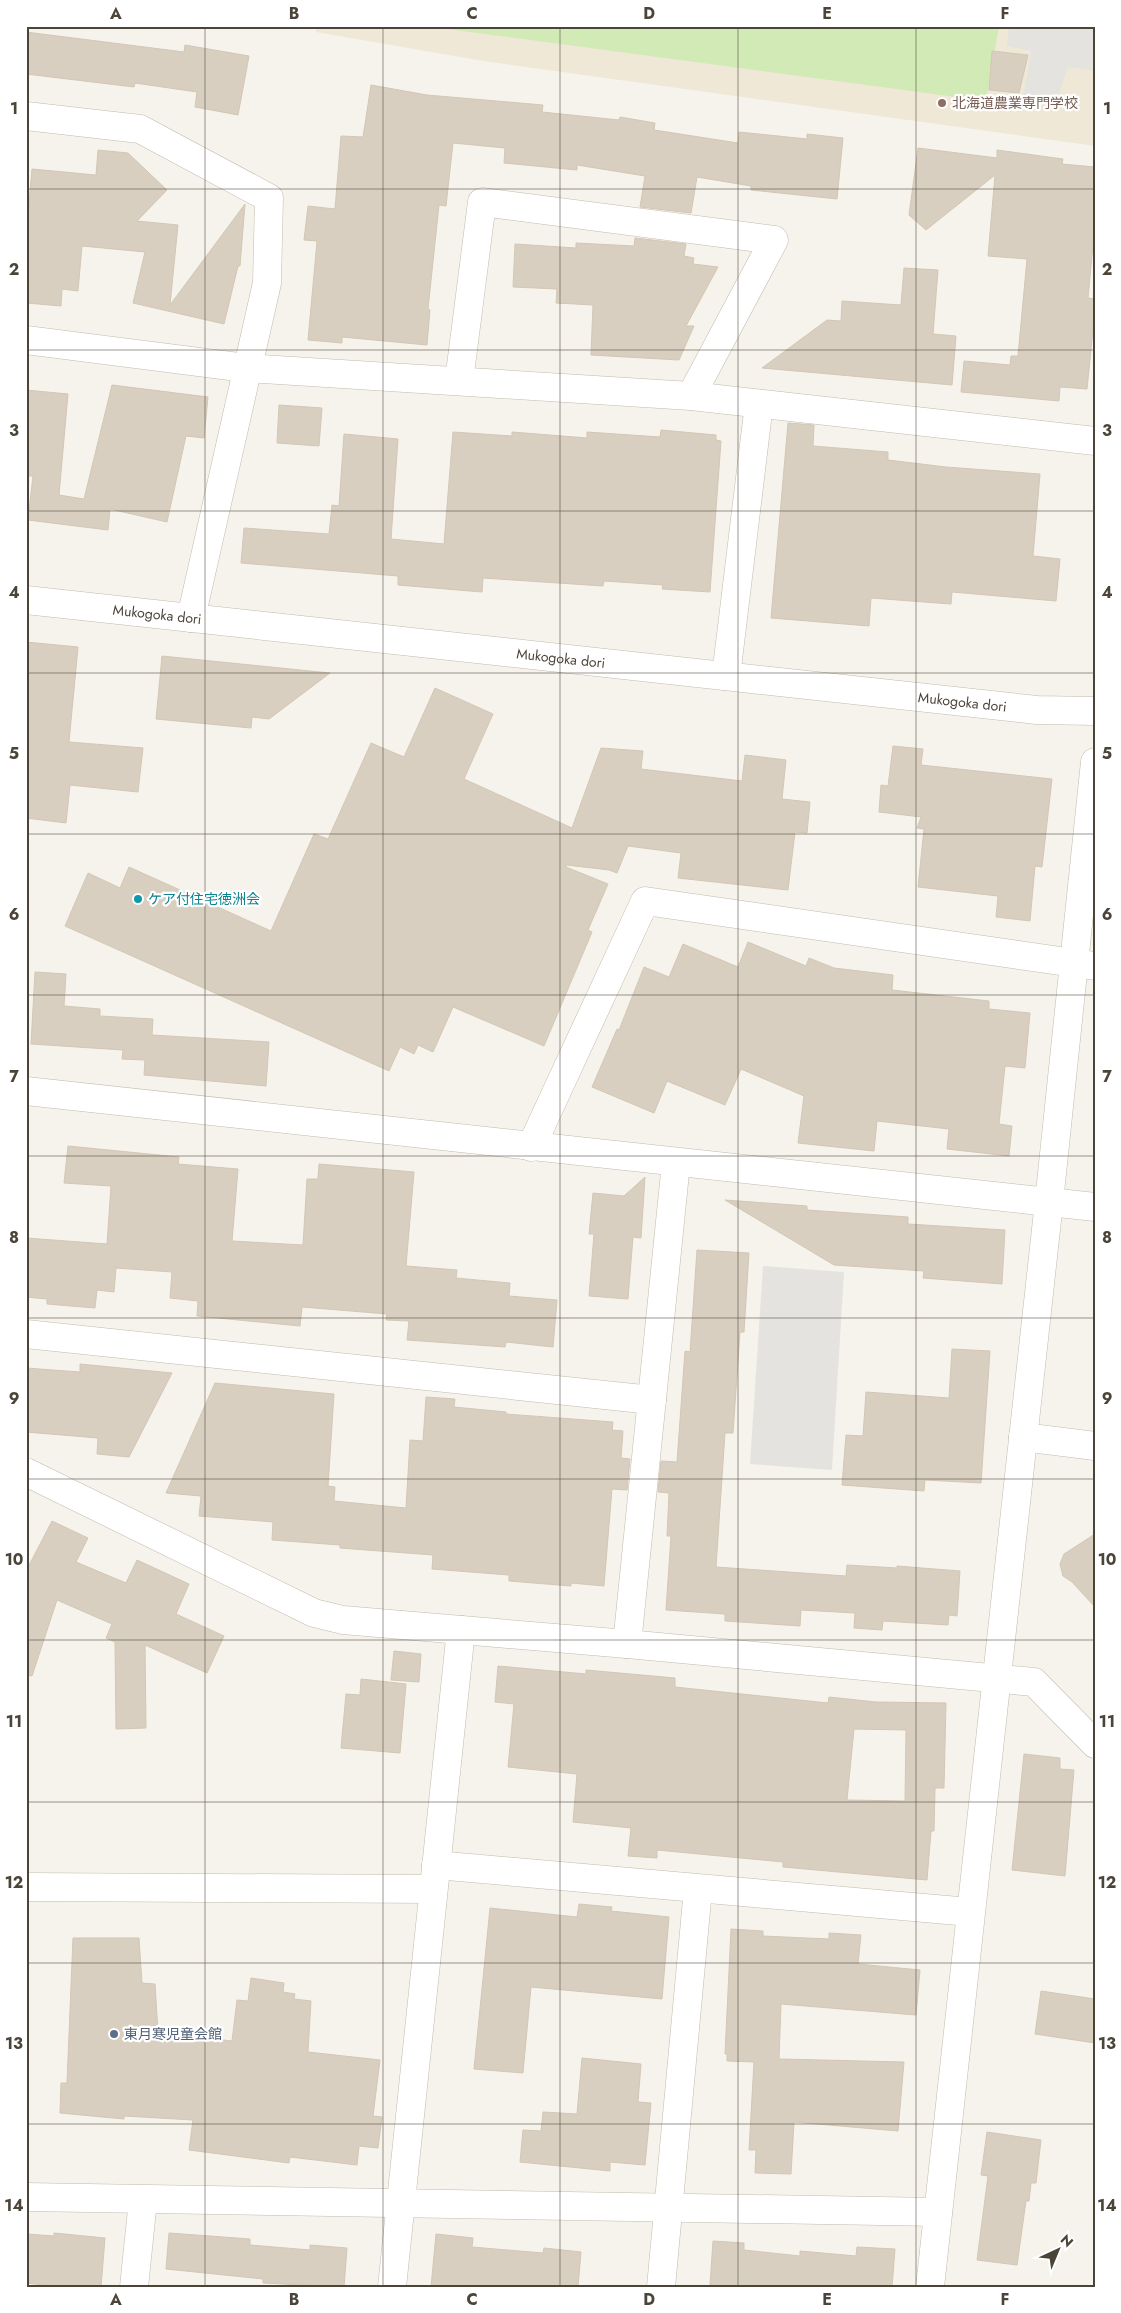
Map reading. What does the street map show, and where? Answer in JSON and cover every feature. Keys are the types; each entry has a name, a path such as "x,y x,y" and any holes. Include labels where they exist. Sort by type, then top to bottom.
{"street":[{"path":"26,116 140,129 270,198 267,283 246,368 191,618"},
{"path":"459,382 482,202 774,240 691,396"},
{"path":"26,340 246,368 691,396 1095,441"},
{"path":"726,676 759,404"},
{"name":"Mukogoka dori","path":"26,600 1038,710 1095,711"},
{"path":"930,2287 1049,1202 1084,965 1095,762"},
{"path":"531,1147 645,901 1084,965"},
{"path":"26,1091 1095,1207"},
{"path":"627,1644 676,1163"},
{"path":"26,1334 652,1400"},
{"path":"1023,1437 1095,1446"},
{"path":"26,1472 314,1613 343,1620 1034,1682 1095,1744"},
{"path":"392,2287 461,1630"},
{"path":"26,1887 434,1877 698,1889 970,1912"},
{"path":"661,2287 698,1889"},
{"path":"26,2197 938,2212"},
{"path":"134,2287 143,2200"}],"shaded area":[{"name":"北海道農業専門学校","path":"317,26 1095,26 1095,146 483,61 316,32"},
{"path":"1009,26 1095,26 1095,71 1068,67 1056,103 1023,98 1031,51 1007,46"},
{"path":"763,1266 844,1272 832,1470 750,1464"}],"green space":[{"path":"425,26 999,26 986,101"}],"building":[{"path":"26,32 184,52 185,45 249,56 238,115 195,107 197,92 135,83 134,87 26,74"},
{"path":"992,51 1028,55 1019,93 989,90"},
{"path":"371,85 427,95 543,105 542,112 619,120 620,117 655,123 654,130 738,143 739,132 807,139 807,134 843,138 837,199 751,190 751,186 697,177 691,213 640,207 645,176 577,165 577,170 504,163 505,148 453,143 446,206 439,205 428,309 430,310 427,345 342,337 342,343 308,340 317,241 304,240 308,206 335,209 341,136 363,137"},
{"path":"918,148 997,158 997,150 1063,159 1062,164 1095,167 1095,224 1088,298 1095,299 1095,310 1087,389 1060,387 1059,401 961,392 964,361 1010,365 1011,356 1018,356 1027,259 988,256 995,175 926,230 909,215"},
{"path":"98,150 128,153 167,190 137,221 178,225 170,305 245,204 240,266 238,266 224,324 133,303 145,252 82,246 78,291 62,289 61,306 26,303 26,236 32,169 96,175"},
{"path":"635,238 686,244 684,256 694,258 693,264 718,267 686,326 694,326 679,360 591,355 593,305 556,303 557,289 513,287 515,244 576,248 576,243 634,246"},
{"path":"904,268 938,270 933,334 956,336 952,385 762,368 827,320 841,321 842,301 901,305"},
{"path":"112,385 208,397 204,438 186,436 167,522 110,509 108,530 28,520 33,476 26,476 26,390 68,394 59,495 84,499"},
{"path":"279,405 322,408 319,446 277,443"},
{"path":"788,423 814,425 813,446 888,452 888,460 946,467 1040,474 1033,556 1060,559 1056,601 952,592 951,604 871,598 869,626 771,618"},
{"path":"661,430 716,435 716,440 721,441 710,592 662,589 663,585 604,581 603,586 483,578 482,592 398,585 398,576 241,563 244,528 329,534 332,505 339,506 344,434 398,439 391,539 444,544 453,432 512,436 512,432 587,438 587,432 660,437"},
{"path":"26,642 78,647 69,742 143,748 138,792 70,785 66,823 26,818"},
{"path":"162,656 330,673 269,719 252,717 251,728 156,719"},
{"path":"435,688 493,714 464,779 572,828 601,748 643,751 641,769 742,781 745,755 786,760 782,799 810,802 807,833 795,832 788,890 678,878 681,853 628,846 617,873 609,870 566,865 566,867 608,884 588,930 592,932 544,1046 453,1007 433,1052 418,1045 414,1054 400,1047 389,1071 65,926 88,873 120,888 129,867 271,931 314,834 328,839 371,743 404,757"},
{"path":"893,746 923,749 921,765 1052,779 1042,867 1035,866 1030,921 996,917 998,896 918,887 924,829 917,828 921,817 879,812 881,785 888,786"},
{"path":"748,942 806,966 809,958 834,968 893,975 892,990 989,1001 989,1009 1030,1013 1025,1068 1005,1066 999,1124 1012,1126 1009,1156 947,1149 949,1129 877,1121 874,1151 798,1143 804,1096 741,1069 725,1105 667,1081 654,1113 592,1087 617,1029 619,1030 644,967 669,977 683,944 738,967"},
{"path":"35,972 66,974 64,1006 100,1009 100,1016 153,1019 152,1035 269,1042 266,1086 144,1075 145,1060 122,1059 123,1050 31,1044"},
{"path":"68,1146 179,1157 178,1164 238,1169 232,1241 303,1245 307,1179 318,1179 319,1164 414,1172 406,1266 457,1270 456,1278 510,1283 509,1296 557,1300 553,1347 506,1342 505,1347 407,1340 409,1321 386,1320 387,1314 302,1307 300,1326 197,1316 198,1301 170,1298 172,1272 116,1268 114,1292 97,1290 95,1308 47,1304 47,1299 26,1297 26,1238 107,1244 111,1186 64,1183"},
{"path":"645,1177 641,1238 633,1237 628,1299 589,1296 594,1234 589,1234 593,1193 624,1196"},
{"path":"725,1200 807,1206 807,1210 908,1217 908,1224 1005,1230 1002,1284 923,1278 924,1271 834,1265"},
{"path":"697,1250 749,1253 744,1332 740,1332 733,1433 725,1433 716,1567 846,1576 847,1565 897,1568 897,1566 960,1571 957,1616 949,1615 948,1625 883,1621 882,1630 854,1628 855,1613 801,1610 800,1626 725,1621 725,1614 666,1610 671,1536 667,1536 669,1493 658,1492 661,1461 677,1462 685,1351 690,1352"},
{"path":"952,1349 990,1351 981,1483 925,1480 924,1491 842,1485 846,1435 863,1436 866,1392 949,1398"},
{"path":"80,1364 172,1373 129,1457 97,1454 98,1438 26,1432 26,1368 80,1372"},
{"path":"215,1383 334,1394 328,1486 335,1487 334,1501 406,1508 410,1440 423,1441 426,1397 455,1399 454,1407 506,1412 506,1414 613,1422 612,1430 623,1431 621,1458 630,1459 627,1490 612,1489 604,1586 571,1583 571,1586 509,1581 509,1575 432,1569 433,1555 340,1548 340,1545 272,1540 273,1522 199,1516 201,1496 166,1493"},
{"path":"52,1521 88,1538 76,1562 126,1583 137,1560 189,1584 176,1614 224,1636 207,1673 145,1645 146,1728 116,1729 115,1642 106,1638 112,1624 57,1600 32,1676 26,1675 26,1571"},
{"path":"1095,1534 1095,1607 1072,1582 1063,1576 1060,1564 1064,1554"},
{"path":"394,1651 421,1654 419,1682 391,1680"},
{"path":"498,1666 586,1674 586,1670 675,1678 675,1687 828,1703 829,1697 876,1702 946,1703 944,1788 935,1788 934,1831 931,1831 927,1880 783,1867 783,1862 657,1850 657,1858 628,1856 631,1828 573,1822 577,1774 508,1767 514,1704 495,1702","holes":["854,1729 906,1730 905,1801 847,1800"]},
{"path":"361,1679 406,1684 400,1753 341,1748 346,1694 360,1695"},
{"path":"1024,1754 1060,1758 1060,1769 1074,1770 1065,1876 1012,1870"},
{"path":"579,1904 612,1907 611,1911 669,1917 662,1999 531,1987 523,2073 474,2069 490,1908 577,1917"},
{"path":"731,1929 763,1931 763,1936 829,1939 829,1933 861,1935 858,1964 920,1970 916,2015 781,2004 779,2059 904,2062 898,2131 794,2122 791,2174 755,2173 756,2150 749,2150 754,2062 727,2061 727,2054 725,2054"},
{"path":"73,1938 139,1938 142,1983 155,1984 158,2032 232,2041 237,2000 248,2001 251,1978 284,1983 283,1992 295,1994 294,1999 311,2001 308,2052 380,2060 373,2116 382,2117 378,2148 359,2146 357,2165 290,2157 289,2163 189,2150 193,2120 124,2116 124,2119 60,2113 61,2083 67,2083"},
{"path":"1041,1991 1095,1999 1095,2043 1035,2034"},
{"path":"582,2058 641,2064 638,2102 651,2103 645,2165 610,2162 610,2171 520,2162 523,2130 541,2131 543,2112 577,2114"},
{"path":"987,2132 1041,2140 1036,2183 1031,2183 1029,2201 1026,2201 1017,2265 977,2260 988,2176 981,2175"},
{"path":"54,2233 105,2238 101,2287 61,2287 26,2283 26,2234 54,2236"},
{"path":"169,2233 250,2239 250,2245 310,2250 310,2245 347,2248 344,2287 263,2283 263,2279 166,2269"},
{"path":"436,2234 473,2238 472,2247 543,2253 544,2248 581,2252 578,2287 431,2287"},
{"path":"713,2241 744,2243 744,2250 800,2256 800,2251 856,2256 857,2247 895,2249 892,2287 735,2287 710,2285"}],"place":[{"name":"北海道農業専門学校","path":"942,103"},
{"name":"ケア付住宅徳洲会","path":"138,899"},
{"name":"東月寒児童会館","path":"114,2034"}]}
